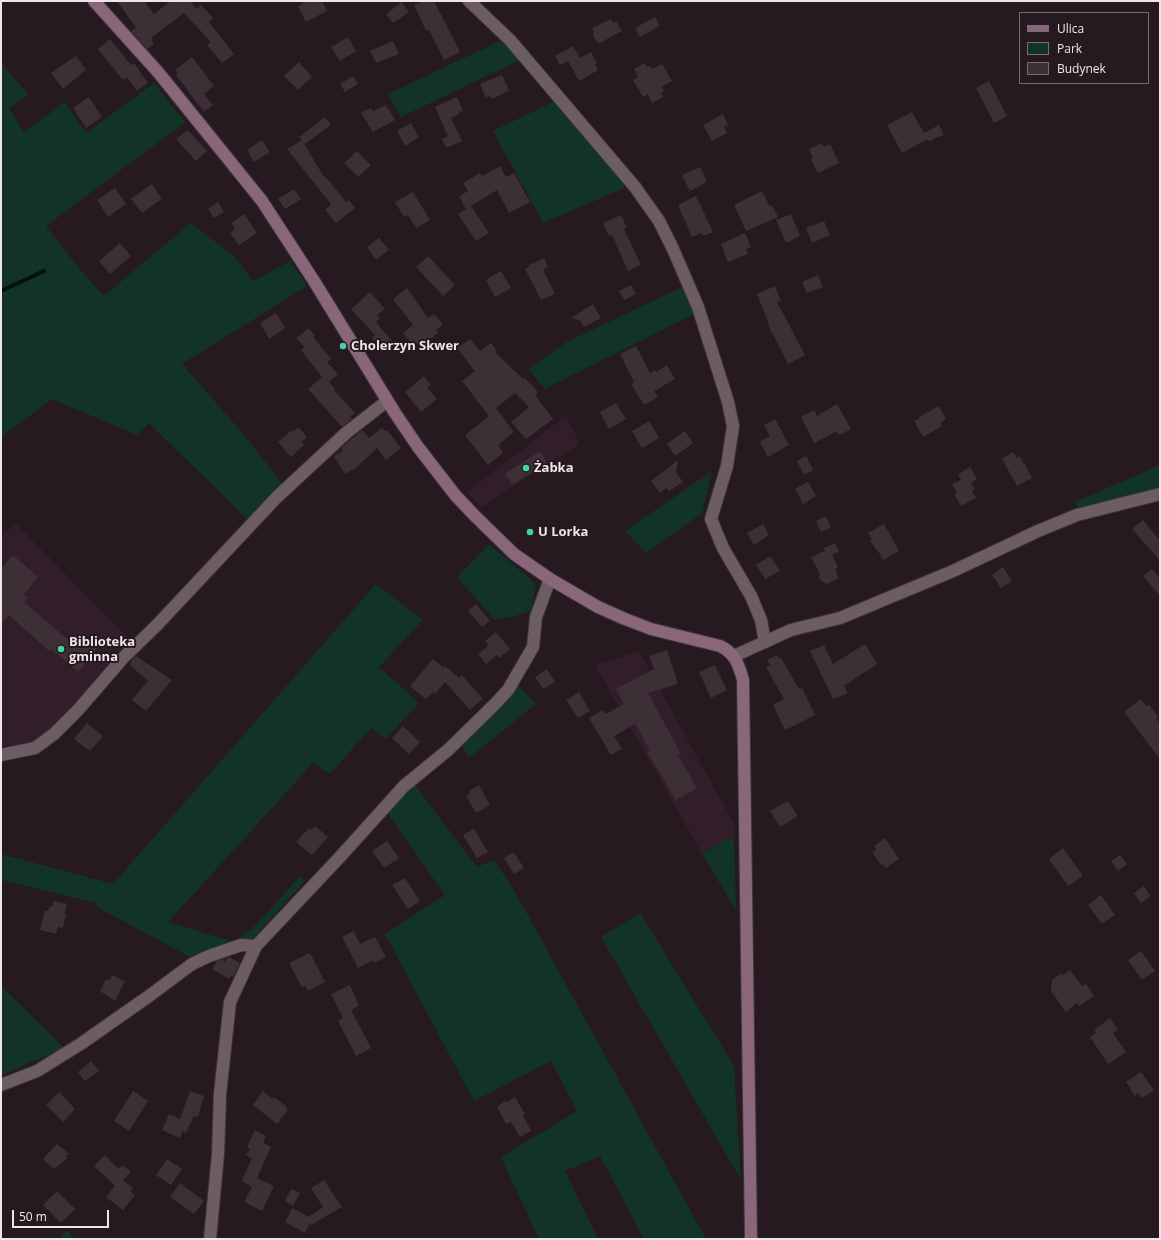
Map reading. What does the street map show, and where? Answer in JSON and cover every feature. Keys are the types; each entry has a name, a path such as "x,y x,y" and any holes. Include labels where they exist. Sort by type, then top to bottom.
{"street":[{"path":"94,1 158,72 262,201 314,281 387,401 418,448 461,501 493,534 511,551 550,579 598,607 625,620 651,629 713,644 726,649 734,656 743,680 751,1239"},
{"path":"469,1 510,40 635,187 659,221 673,249 698,307 728,402 734,426 727,466 711,519 723,548 751,596 761,620 765,642"},
{"path":"1,755 35,748 54,734 78,710 123,658 157,625 277,497 346,433 387,401"},
{"path":"734,656 791,630 840,618 953,572 1038,531 1077,515 1160,494"},
{"path":"210,1239 218,1154 220,1094 230,1002 256,946 404,786 448,750 508,690 533,647 536,617 550,579"},
{"path":"1,1085 37,1071 82,1043 192,964 209,956 241,945 256,946"}],"shaded area":[{"path":"566,416 580,444 481,507 467,492"},
{"path":"16,524 133,642 48,734 24,746 1,746 1,535"},
{"path":"639,651 734,824 734,840 727,839 702,854 595,665"}],"green space":[{"path":"504,39 522,59 401,117 388,94"},
{"path":"1,63 28,94 9,109 24,132 65,102 86,133 154,83 185,122 46,226 81,271 104,296 191,223 235,257 253,281 290,261 307,286 182,364 245,436 282,483 248,520 149,423 137,435 52,399 1,437"},
{"path":"557,100 624,181 624,188 543,223 493,131"},
{"path":"678,289 685,289 694,314 545,389 528,369 567,342"},
{"path":"1160,465 1160,490 1080,512 1075,502"},
{"path":"712,471 702,513 646,553 625,531"},
{"path":"489,544 536,584 531,611 495,620 457,577"},
{"path":"376,584 423,620 379,667 419,703 386,739 371,728 330,774 313,763 168,922 234,942 190,957 97,907 98,903 1,880 1,854 113,884"},
{"path":"517,684 536,704 469,758 462,746 504,701"},
{"path":"414,784 477,867 494,860 514,890 706,1239 644,1239 600,1156 565,1171 598,1239 539,1239 501,1157 577,1111 551,1061 474,1101 385,934 445,895 386,811"},
{"path":"727,839 734,840 736,910 702,854"},
{"path":"300,876 305,881 253,938 234,942 257,924"},
{"path":"640,913 734,1066 741,1180 601,937"},
{"path":"1,986 64,1048 1,1075"},
{"path":"67,1230 75,1239 59,1239"}],"building":[{"path":"117,1 144,1 154,14 171,1 191,1 196,9 201,5 213,18 209,22 234,54 222,63 207,45 211,42 184,13 151,38 154,44 147,49 131,31 136,28"},
{"path":"301,1 322,1 327,11 306,22 298,6 303,4"},
{"path":"423,1 434,1 460,52 444,60 429,30 426,31 414,5"},
{"path":"402,2 409,12 393,23 386,14"},
{"path":"655,17 660,26 640,37 635,28"},
{"path":"611,19 613,23 616,21 622,31 598,44 593,35 594,32 592,28"},
{"path":"348,37 356,51 340,61 331,47"},
{"path":"110,39 131,65 134,63 148,83 137,91 127,77 123,80 98,49"},
{"path":"393,41 399,54 376,63 370,51"},
{"path":"573,46 580,58 591,52 597,63 595,64 598,70 579,81 568,61 560,65 555,56"},
{"path":"76,56 86,70 63,89 51,73"},
{"path":"192,57 214,86 204,94 213,105 204,112 176,75 178,73 175,70"},
{"path":"299,62 312,77 298,90 284,76"},
{"path":"645,63 647,67 650,66 652,69 662,64 672,81 662,87 664,91 661,92 663,97 652,103 648,94 643,97 633,80 638,77 634,69"},
{"path":"502,75 509,91 492,99 490,96 486,98 480,84"},
{"path":"353,76 358,84 345,92 340,84"},
{"path":"989,81 1007,116 994,123 976,88"},
{"path":"89,97 102,117 86,128 73,108"},
{"path":"457,97 463,111 451,118 462,141 446,148 442,139 448,136 435,107"},
{"path":"386,105 395,120 373,132 361,113 371,108 373,111"},
{"path":"912,112 924,133 939,125 944,135 931,141 926,140 902,153 887,125"},
{"path":"723,114 728,125 724,127 727,133 712,141 703,125"},
{"path":"325,117 331,125 305,144 303,142 324,177 325,176 346,202 349,200 355,208 336,223 325,210 331,204 287,149 302,140 299,137"},
{"path":"411,123 419,137 405,146 397,131"},
{"path":"188,130 207,151 196,161 176,139"},
{"path":"262,140 270,152 254,162 247,150"},
{"path":"822,143 824,147 830,144 839,163 818,173 811,159 813,158 809,149"},
{"path":"357,151 371,165 358,177 344,163"},
{"path":"500,166 506,177 514,173 530,202 509,213 497,190 471,206 489,233 476,241 458,214 468,208 466,209 459,196 468,191 463,183 480,173 482,176"},
{"path":"700,167 707,182 690,191 682,175"},
{"path":"152,184 162,199 142,213 131,199"},
{"path":"115,188 126,204 108,217 97,200"},
{"path":"294,189 301,199 285,209 278,199"},
{"path":"762,191 770,207 772,205 778,217 746,231 734,205"},
{"path":"413,192 430,220 416,228 408,215 404,217 395,202"},
{"path":"696,196 713,232 703,236 701,233 692,237 678,205"},
{"path":"218,202 224,212 214,218 208,209"},
{"path":"244,214 257,233 239,245 230,233 235,229 231,223"},
{"path":"791,214 800,236 786,243 776,220"},
{"path":"621,215 627,228 624,229 641,265 628,271 612,235 609,236 603,223"},
{"path":"824,221 830,235 812,243 806,228"},
{"path":"745,233 751,247 746,249 748,254 728,262 721,244"},
{"path":"379,238 389,250 376,260 367,247"},
{"path":"120,243 131,256 110,274 99,261"},
{"path":"428,256 455,285 443,296 416,267"},
{"path":"544,258 548,267 543,270 555,294 541,300 525,269 530,266 529,265"},
{"path":"501,271 511,288 495,297 486,280"},
{"path":"818,275 823,287 807,293 802,282"},
{"path":"631,285 636,294 624,300 619,291"},
{"path":"775,286 781,301 777,302 805,355 788,364 768,325 769,324 757,294"},
{"path":"407,288 428,318 434,314 443,324 436,330 438,333 420,348 417,344 411,343 403,333 413,325 393,299"},
{"path":"370,292 385,309 377,315 380,318 376,322 395,345 384,353 372,338 375,335 351,309"},
{"path":"593,304 601,318 584,327 581,321 571,318"},
{"path":"276,313 285,328 269,339 260,323"},
{"path":"309,328 315,336 313,337 331,359 327,362 338,374 329,382 335,389 334,390 355,413 350,417 352,419 342,427 308,389 322,377 301,350 304,347 296,338"},
{"path":"470,339 480,351 491,343 497,351 495,352 523,379 525,378 538,392 535,395 553,419 526,439 511,422 529,407 515,393 496,408 514,432 498,445 503,453 488,465 465,435 489,416 462,381 475,371 457,348"},
{"path":"636,346 650,373 655,370 656,372 667,365 675,379 654,391 658,397 644,405 631,384 634,382 620,354"},
{"path":"424,376 431,385 427,388 437,399 421,412 405,392"},
{"path":"616,403 626,419 609,429 600,412"},
{"path":"837,404 851,429 839,435 837,431 814,443 801,417 814,410 817,416"},
{"path":"939,406 946,419 940,423 942,426 923,437 914,421"},
{"path":"775,419 789,445 768,457 760,442 770,436 764,425"},
{"path":"649,421 659,438 642,448 632,431"},
{"path":"298,427 307,437 302,442 304,445 291,457 278,442"},
{"path":"382,428 385,431 387,430 401,448 386,460 377,448 357,467 345,474 334,456 343,451 341,448 362,430 369,438"},
{"path":"685,431 693,443 675,456 667,444"},
{"name":"Żabka","path":"540,451 547,462 512,485 505,474"},
{"path":"1013,452 1017,458 1020,456 1032,478 1017,486 1002,459"},
{"path":"806,456 813,470 804,475 797,461"},
{"path":"678,460 676,472 683,482 669,491 666,488 660,493 651,481"},
{"path":"970,467 977,479 971,483 975,490 972,491 976,498 961,506 954,494 957,492 952,484 961,480 958,474"},
{"path":"808,482 816,496 803,504 795,489"},
{"path":"826,516 831,528 821,532 816,521"},
{"path":"1143,520 1160,541 1160,561 1132,529"},
{"path":"763,524 769,535 754,545 747,533"},
{"path":"884,524 899,551 883,560 870,540 872,539 868,533"},
{"path":"835,543 839,551 832,555 838,567 835,569 839,578 827,584 821,581 819,577 820,574 811,557 825,551 824,548"},
{"path":"13,555 38,577 24,595 28,598 24,602 73,644 82,634 98,648 78,672 51,649 49,651 9,615 1,624 1,569"},
{"path":"770,556 780,571 765,579 756,565"},
{"path":"1003,567 1012,581 1001,588 992,575"},
{"path":"1152,569 1160,579 1160,596 1143,576"},
{"path":"476,604 490,621 482,627 468,611"},
{"path":"496,632 510,649 499,658 497,655 486,664 478,654 489,645 485,641"},
{"path":"865,644 877,664 844,686 848,693 833,699 810,651 824,645 833,664"},
{"path":"667,650 678,684 648,693 681,754 678,755 697,788 676,800 647,752 650,750 635,724 614,736 622,749 611,755 589,718 603,710 606,714 624,704 616,689 654,669 649,656"},
{"path":"777,655 780,659 781,658 799,689 802,688 815,715 785,730 773,705 784,699 766,667 770,665 767,660"},
{"path":"136,656 172,680 146,711 132,700 148,681 130,665 132,659"},
{"path":"433,659 444,668 445,666 459,678 462,675 483,699 470,710 445,682 435,694 433,692 426,699 410,686"},
{"path":"715,665 727,690 711,698 699,672"},
{"path":"547,669 555,682 543,689 535,677"},
{"path":"579,692 590,711 578,718 566,700"},
{"path":"1141,699 1146,706 1149,705 1158,716 1156,718 1160,724 1160,759 1124,712"},
{"path":"87,723 103,736 90,751 74,739"},
{"path":"403,726 420,742 409,754 392,738"},
{"path":"479,785 490,805 476,813 466,796 470,794 469,791"},
{"path":"788,801 798,816 780,827 770,811"},
{"path":"315,826 328,837 312,855 296,842 309,828 311,830"},
{"path":"474,829 488,852 477,858 463,835"},
{"path":"885,838 899,859 886,868 883,864 881,865 872,852 877,849 874,846"},
{"path":"387,841 399,858 384,868 372,851"},
{"path":"1063,848 1083,876 1068,886 1049,859"},
{"path":"514,852 524,868 514,874 504,858"},
{"path":"1120,855 1127,864 1118,871 1111,861"},
{"path":"405,878 420,901 408,909 392,885"},
{"path":"1144,886 1150,896 1141,903 1134,893"},
{"path":"1101,895 1115,915 1102,924 1088,905"},
{"path":"54,901 67,904 64,913 66,914 63,928 58,927 56,934 40,930 45,911 48,911 50,906 52,907"},
{"path":"354,931 360,944 375,937 386,957 374,963 373,960 358,968 342,937"},
{"path":"1141,951 1155,971 1142,980 1128,960"},
{"path":"310,953 325,982 308,991 306,986 302,988 289,963"},
{"path":"229,957 240,963 233,977 231,975 229,979 212,969 217,961 222,959 225,962"},
{"path":"1070,970 1082,986 1086,984 1094,996 1079,1006 1077,1003 1066,1012 1051,991 1052,980 1062,973 1063,975"},
{"path":"112,975 125,981 115,1001 100,991 106,979 110,980"},
{"path":"350,985 359,1006 351,1010 371,1048 356,1056 338,1021 343,1018 331,994"},
{"path":"1110,1018 1118,1030 1113,1033 1126,1052 1108,1064 1090,1037 1096,1033 1094,1030"},
{"path":"91,1061 99,1071 85,1081 78,1072"},
{"path":"1141,1072 1154,1090 1142,1098 1138,1093 1135,1096 1126,1082"},
{"path":"133,1091 148,1101 129,1131 114,1121"},
{"path":"190,1091 204,1096 198,1117 194,1116 186,1133 183,1131 180,1138 162,1130 169,1114 180,1119"},
{"path":"263,1091 287,1107 286,1109 288,1110 277,1124 253,1105"},
{"path":"59,1092 75,1109 63,1122 46,1105"},
{"path":"515,1097 525,1114 523,1115 531,1131 520,1137 511,1122 506,1124 497,1107 505,1101 507,1102"},
{"path":"255,1130 266,1136 263,1143 271,1147 257,1178 274,1186 262,1211 244,1202 252,1187 242,1181 252,1158 246,1155 250,1149 247,1147"},
{"path":"57,1144 69,1154 66,1156 68,1158 54,1169 43,1159"},
{"path":"105,1155 118,1169 123,1165 131,1172 123,1180 133,1188 130,1191 135,1195 123,1210 106,1197 115,1186 94,1166"},
{"path":"167,1159 182,1169 171,1185 156,1175"},
{"path":"324,1180 342,1207 311,1225 310,1223 305,1233 285,1222 292,1208 309,1217 323,1207 311,1188"},
{"path":"180,1183 204,1201 194,1214 170,1197"},
{"path":"291,1189 300,1193 293,1206 285,1201"},
{"path":"57,1191 75,1209 61,1223 43,1205"}],"waterway":[{"path":"1,291 44,271"}],"place":[{"name":"Cholerzyn Skwer","path":"343,346"},
{"name":"Żabka","path":"526,468"},
{"name":"U Lorka","path":"530,532"},
{"name":"Biblioteka gminna","path":"61,649"}]}
